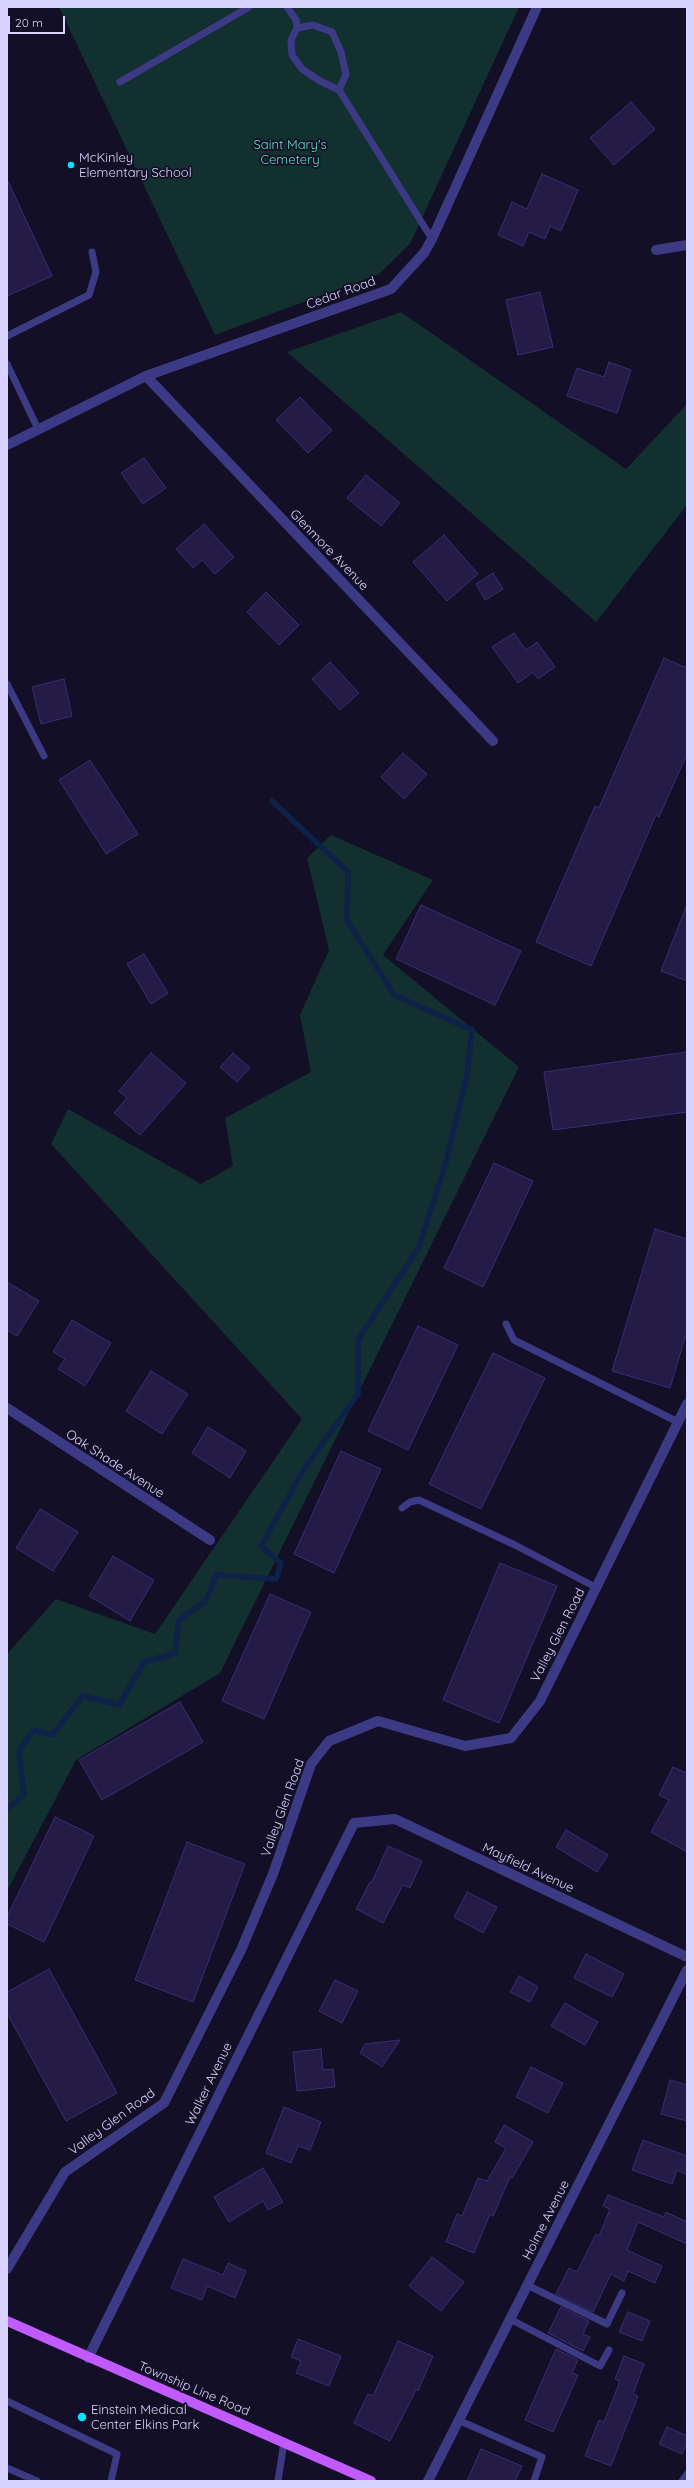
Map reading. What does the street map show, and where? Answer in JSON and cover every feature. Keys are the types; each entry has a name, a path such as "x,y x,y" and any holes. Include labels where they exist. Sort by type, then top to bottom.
{"main road":[{"name":"Township Line Road","path":"7,2321 88,2358 371,2481"}],"street":[{"name":"Cedar Road","path":"7,445 146,376 391,289 424,254 432,239 537,7"},
{"path":"656,250 687,245"},
{"name":"Glenmore Avenue","path":"146,376 493,741"},
{"name":"Valley Glen Road","path":"7,2269 65,2172 164,2103 241,1950 273,1874 311,1764 329,1741 378,1721 465,1746 511,1738 540,1701 687,1404"},
{"name":"Oak Shade Avenue","path":"7,1408 210,1540"},
{"name":"Mayfield Avenue","path":"354,1823 395,1819 687,1957"},
{"name":"Walker Avenue","path":"88,2358 354,1823"},
{"name":"Holme Avenue","path":"428,2481 687,1970"}],"lane":[{"path":"120,82 249,7"},
{"path":"287,7 296,20 297,28 290,40 292,55 302,69 320,81 339,90 432,239"},
{"path":"297,28 313,25 332,32 341,52 346,74 339,90"},
{"path":"7,336 89,295 96,272 92,252"},
{"path":"7,364 38,429"},
{"path":"7,684 44,756"},
{"path":"506,1324 514,1340 678,1422"},
{"path":"402,1508 410,1502 419,1500 515,1545 597,1588"},
{"path":"528,2285 606,2324 622,2293"},
{"path":"510,2319 600,2366 609,2350"},
{"path":"7,2401 117,2454 111,2481"},
{"path":"458,2420 542,2457 534,2481"},
{"path":"278,2481 284,2442"},
{"path":"7,2468 37,2481"},
{"path":"682,2481 687,2474"}],"green space":[{"name":"Saint Mary's Cemetery","path":"59,7 519,7 410,244 379,274 215,335"},
{"path":"401,312 626,469 687,404 687,505 596,622 287,352"},
{"path":"331,835 433,880 383,955 519,1067 220,1673 76,1760 7,1891 7,1654 56,1599 155,1634 302,1419 51,1144 68,1109 201,1184 233,1166 225,1118 311,1072 300,1015 329,950 307,858"}],"building":[{"path":"631,102 655,129 614,165 590,138"},
{"path":"542,174 578,190 561,231 550,226 545,239 529,232 523,246 498,235 512,202 527,209"},
{"path":"7,179 52,276 7,296"},
{"path":"540,292 553,347 518,355 506,300"},
{"path":"609,362 631,370 617,413 567,396 577,368 604,377"},
{"path":"300,397 332,430 308,453 276,420"},
{"path":"144,458 166,488 143,504 121,473"},
{"path":"366,475 400,503 381,526 347,498"},
{"path":"204,524 234,557 215,574 202,560 193,568 176,549"},
{"path":"444,535 478,574 447,601 413,562"},
{"path":"493,573 503,589 485,600 476,584"},
{"path":"266,592 299,625 279,645 247,612"},
{"path":"514,633 526,650 537,642 555,667 538,679 533,672 518,683 492,647"},
{"path":"664,658 687,668 687,754 659,817 656,815 591,966 536,942 595,806 599,808"},
{"path":"330,662 359,693 340,710 312,679"},
{"path":"64,679 72,716 41,724 32,687"},
{"path":"403,753 427,774 404,799 381,777"},
{"path":"90,760 138,834 106,854 59,780"},
{"path":"421,905 521,951 495,1005 396,959"},
{"path":"687,907 687,981 661,971"},
{"path":"144,954 168,993 151,1004 127,964"},
{"path":"687,1052 687,1112 553,1130 544,1072"},
{"path":"151,1053 186,1083 140,1135 114,1113 127,1098 119,1091"},
{"path":"233,1053 250,1068 237,1082 220,1067"},
{"path":"494,1163 533,1181 483,1287 444,1268"},
{"path":"655,1229 687,1239 687,1331 670,1388 612,1371"},
{"path":"7,1282 39,1301 17,1336 7,1330"},
{"path":"72,1320 111,1343 85,1386 58,1369 65,1359 53,1352"},
{"path":"418,1326 458,1345 408,1450 368,1431"},
{"path":"493,1353 545,1378 481,1509 429,1484"},
{"path":"151,1371 188,1394 162,1434 126,1411"},
{"path":"208,1427 246,1451 230,1478 192,1453"},
{"path":"341,1451 381,1469 334,1573 294,1554"},
{"path":"40,1509 78,1532 53,1571 16,1548"},
{"path":"113,1556 154,1580 130,1621 89,1596"},
{"path":"500,1563 557,1586 499,1723 443,1700"},
{"path":"270,1594 311,1612 264,1719 222,1701"},
{"path":"180,1702 203,1742 102,1800 79,1760"},
{"path":"673,1767 687,1773 687,1852 651,1832 669,1800 659,1795"},
{"path":"55,1817 94,1836 44,1942 7,1924 7,1917"},
{"path":"566,1830 608,1855 597,1872 556,1847"},
{"path":"187,1842 245,1864 193,2002 135,1980"},
{"path":"388,1846 422,1861 410,1888 403,1885 383,1923 356,1909 370,1882 372,1882"},
{"path":"467,1892 497,1907 483,1933 454,1917"},
{"path":"586,1954 624,1974 612,1997 574,1978"},
{"path":"49,1969 117,2093 66,2121 7,2013 7,1992"},
{"path":"519,1976 538,1987 530,2002 510,1992"},
{"path":"335,1980 358,1991 342,2023 319,2011"},
{"path":"565,2003 598,2022 585,2045 551,2026"},
{"path":"400,2040 382,2067 360,2053 365,2044"},
{"path":"321,2049 323,2070 333,2069 335,2087 297,2091 293,2052"},
{"path":"531,2067 563,2083 548,2113 516,2097"},
{"path":"670,2080 687,2085 687,2121 661,2114"},
{"path":"284,2107 321,2122 310,2150 298,2146 291,2163 266,2153"},
{"path":"504,2125 533,2142 512,2178 510,2177 493,2216 490,2214 474,2253 446,2242 457,2214 462,2216 478,2178 487,2181 506,2148 495,2142"},
{"path":"643,2140 687,2156 687,2175 677,2170 672,2184 632,2170"},
{"path":"263,2168 283,2202 268,2210 263,2201 229,2222 214,2197"},
{"path":"608,2195 664,2217 666,2212 687,2222 687,2244 638,2222 627,2250 662,2266 655,2283 628,2271 624,2281 611,2274 593,2312 556,2294 569,2268 577,2272 596,2234 599,2236 610,2209 603,2206"},
{"path":"432,2257 464,2282 441,2311 409,2286"},
{"path":"183,2259 223,2275 228,2263 246,2271 235,2298 207,2286 202,2300 171,2288"},
{"path":"561,2307 589,2321 583,2334 590,2337 583,2351 548,2333"},
{"path":"628,2312 650,2321 642,2341 619,2332"},
{"path":"298,2339 341,2356 329,2386 296,2373 301,2361 291,2357"},
{"path":"398,2341 433,2356 418,2391 416,2390 390,2441 354,2423 368,2394 373,2396"},
{"path":"556,2349 578,2360 572,2373 578,2375 553,2432 525,2420"},
{"path":"624,2356 644,2364 633,2394 638,2396 611,2466 585,2456 599,2420 604,2422 620,2381 615,2379"},
{"path":"667,2427 687,2436 687,2443 682,2454 659,2444"},
{"path":"481,2449 522,2466 515,2481 467,2481"}],"waterway":[{"path":"7,1809 24,1795 19,1750 34,1730 52,1735 83,1696 119,1705 144,1662 175,1653 179,1620 206,1601 216,1575 276,1579 281,1563 261,1546 304,1469 358,1394 358,1340 419,1247 446,1162 467,1075 472,1030 394,995 347,920 348,872 272,801"}],"place":[{"name":"McKinley Elementary School","path":"71,165"},
{"name":"Einstein Medical Center Elkins Park","path":"82,2417"}]}
